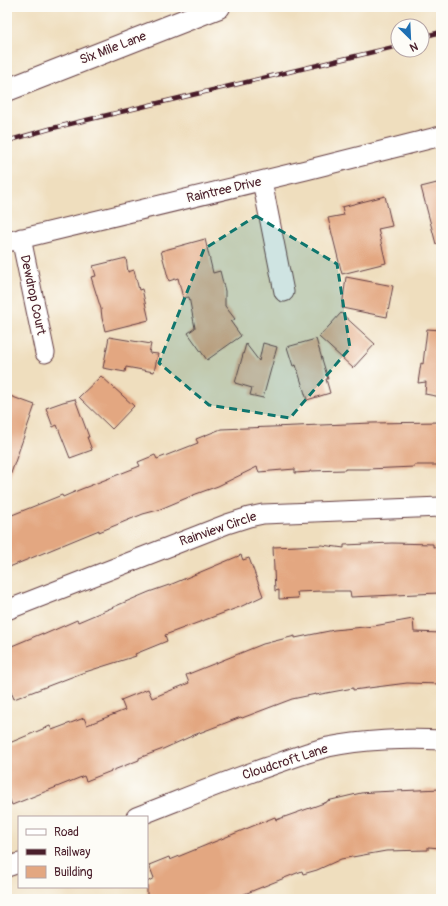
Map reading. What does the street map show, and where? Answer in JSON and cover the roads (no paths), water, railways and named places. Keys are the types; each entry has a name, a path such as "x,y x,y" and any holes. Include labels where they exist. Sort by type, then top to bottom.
{"street":[{"name":"Six Mile Lane","path":"7,90 219,7"},
{"name":"Raintree Drive","path":"14,240 262,181 441,136"},
{"path":"262,181 284,292"},
{"name":"Dewdrop Court","path":"14,240 45,352"},
{"name":"Rainview Circle","path":"7,610 227,524 249,517 263,514 441,507"},
{"name":"Cloudcroft Lane","path":"139,816 236,778 329,747 420,739 441,740"},
{"path":"7,867 18,863"}],"railway":[{"path":"430,35 441,32"},
{"path":"7,141 53,128 390,48"}]}
